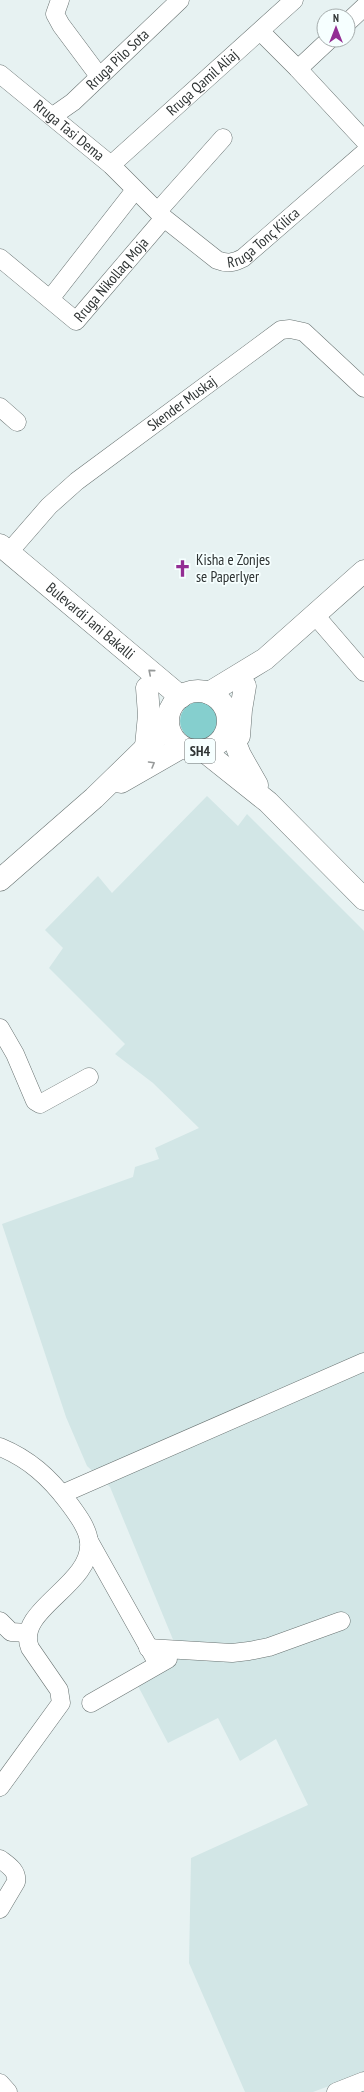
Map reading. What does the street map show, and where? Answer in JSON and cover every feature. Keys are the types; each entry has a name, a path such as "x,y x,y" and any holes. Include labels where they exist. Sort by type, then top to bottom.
{"main road":[{"name":"Bulevardi Jani Bakalli","path":"3,553 147,688 174,710"},
{"name":"Bulevardi Jani Bakalli","path":"3,553 174,710"},
{"name":"SH4","path":"174,710 174,740 182,747 190,750 204,751 213,748 226,734 228,720 245,686 265,659 314,614 364,572"},
{"name":"SH4","path":"0,880 94,798 146,746 174,710 192,692 209,693 265,659"},
{"path":"240,755 239,728 245,686"},
{"path":"146,746 149,715 147,688"},
{"path":"209,693 221,702 240,755 268,802"},
{"name":"SH4","path":"94,798 182,747"},
{"path":"204,751 268,802 364,899"}],"street":[{"path":"60,0 55,14 61,25 99,76"},
{"name":"Rruga Pilo Sota","path":"53,116 73,102 180,0"},
{"name":"Rruga Qamil Aliaj","path":"111,166 261,32 294,0"},
{"path":"356,14 364,7"},
{"path":"261,32 298,69 364,140"},
{"path":"298,69 320,48"},
{"name":"Rruga Tasi Dema","path":"0,74 53,116 111,166 161,215"},
{"path":"161,215 223,138"},
{"name":"Rruga Tonç Kilica","path":"161,215 217,260 225,263 234,262 250,252 364,153"},
{"path":"50,299 135,190"},
{"name":"Rruga Nikollaq Moja","path":"0,258 76,321 161,215"},
{"name":"Skender Muskaj","path":"3,553 49,506 77,481 282,330 290,329 304,332 364,388"},
{"path":"0,407 17,422"},
{"path":"314,614 364,672"},
{"path":"0,1028 15,1054 35,1101 40,1104 89,1077"},
{"path":"62,1494 364,1362"},
{"path":"0,1447 25,1459 36,1467 55,1485 77,1514 89,1540 158,1664"},
{"path":"0,1787 61,1703 57,1687 30,1648 27,1641 28,1633 44,1608 84,1566 90,1554 89,1540"},
{"path":"0,1621 11,1632 28,1633"},
{"path":"148,1648 160,1650 184,1649 232,1653 249,1651 269,1647 341,1621"},
{"path":"91,1703 184,1649"},
{"path":"0,1859 15,1872 17,1877 16,1882 0,1909"},
{"path":"336,2092 364,2080"},
{"path":"0,2083 8,2092"}],"shaded area":[{"path":"199,702 212,708 218,721 212,734 199,740 186,734 180,721 186,708"},
{"path":"207,796 238,826 247,814 364,931 364,2073 313,2092 245,2092 189,1963 191,1858 308,1805 276,1739 240,1761 218,1718 168,1743 138,1686 174,1642 110,1487 87,1466 66,1417 2,1224 133,1177 135,1167 159,1159 155,1148 199,1128 153,1083 115,1054 125,1044 49,968 63,948 45,930 98,876 112,893"}],"place":[{"name":"Kisha e Zonjes se Paperlyer","path":"183,569"}]}
